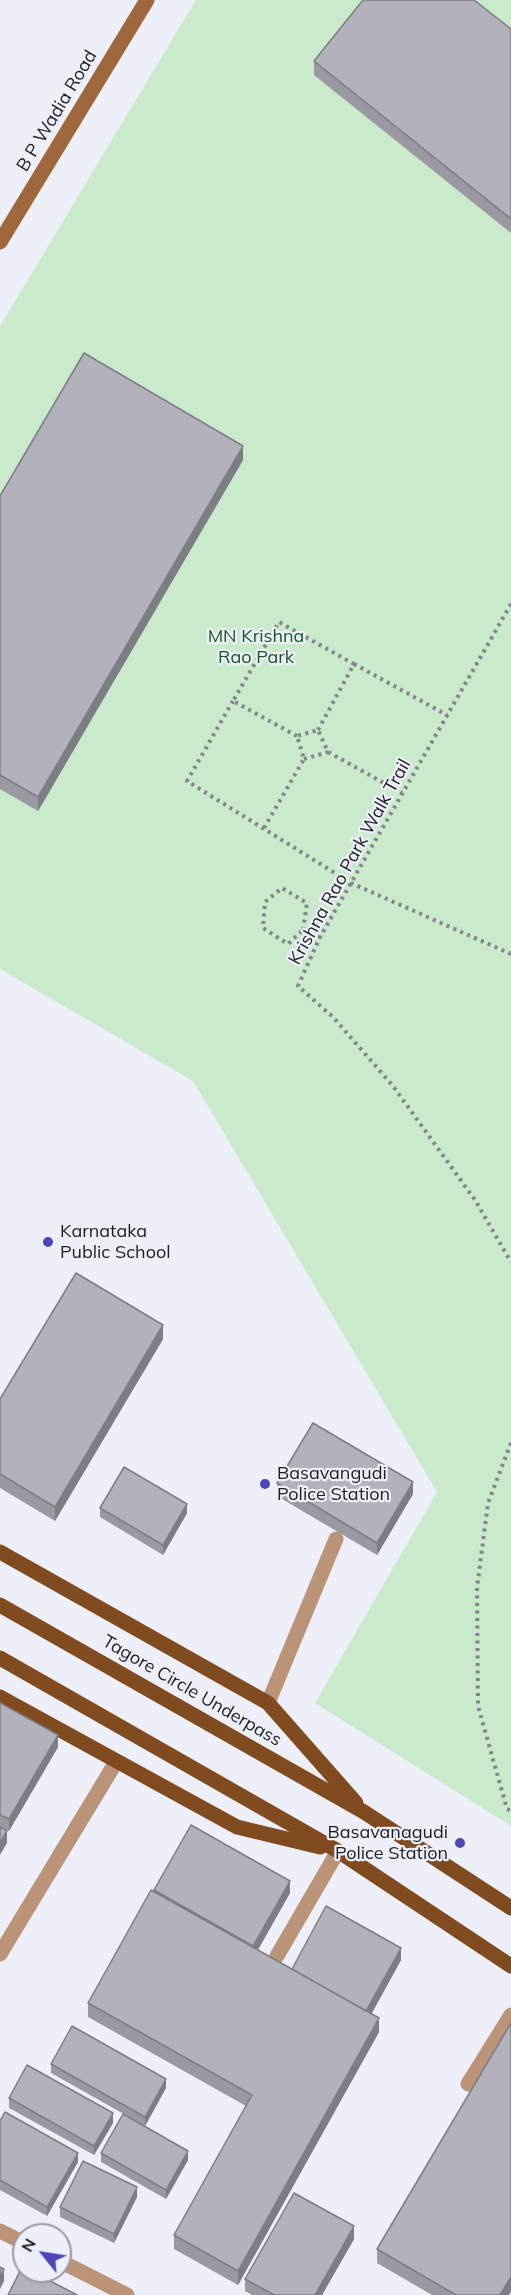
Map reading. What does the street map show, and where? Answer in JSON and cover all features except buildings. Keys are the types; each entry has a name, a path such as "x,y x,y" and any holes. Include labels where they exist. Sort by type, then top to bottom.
{"main road":[{"path":"0,1552 268,1703 364,1812 511,1908"},
{"name":"Tagore Circle Underpass","path":"0,1605 364,1812"},
{"path":"0,1658 338,1851 511,1966"},
{"path":"0,1697 237,1827 338,1851"}],"street":[{"name":"B P Wadia Road","path":"0,242 147,0"},
{"path":"268,1703 336,1539"},
{"path":"0,1954 116,1762"},
{"path":"277,1956 338,1851"},
{"path":"468,2084 511,2015"},
{"path":"72,2267 127,2295"}],"path":[{"name":"Krishna Rao Park Walk Trail","path":"511,604 320,937 298,986 333,1017 393,1086 475,1200 511,1262"},
{"path":"447,715 279,622 187,781 351,883 511,954"},
{"path":"297,736 318,730 354,664"},
{"path":"233,701 297,736 304,759"},
{"path":"318,730 328,752 402,793"},
{"path":"264,828 304,759 328,752"},
{"path":"282,888 307,903 303,930 288,944 263,928 265,902 282,888"},
{"path":"303,930 320,937"},
{"path":"511,1443 488,1503 477,1588 478,1706 507,1809 511,1811"}],"green space":[{"name":"MN Krishna Rao Park","path":"196,0 511,0 511,1826 315,1703 437,1492 193,1081 0,969 0,326"}],"place":[{"name":"Karnataka Public School","path":"48,1242"},
{"name":"Basavangudi Police Station","path":"265,1484"},
{"name":"Basavanagudi Police Station","path":"460,1843"}]}
